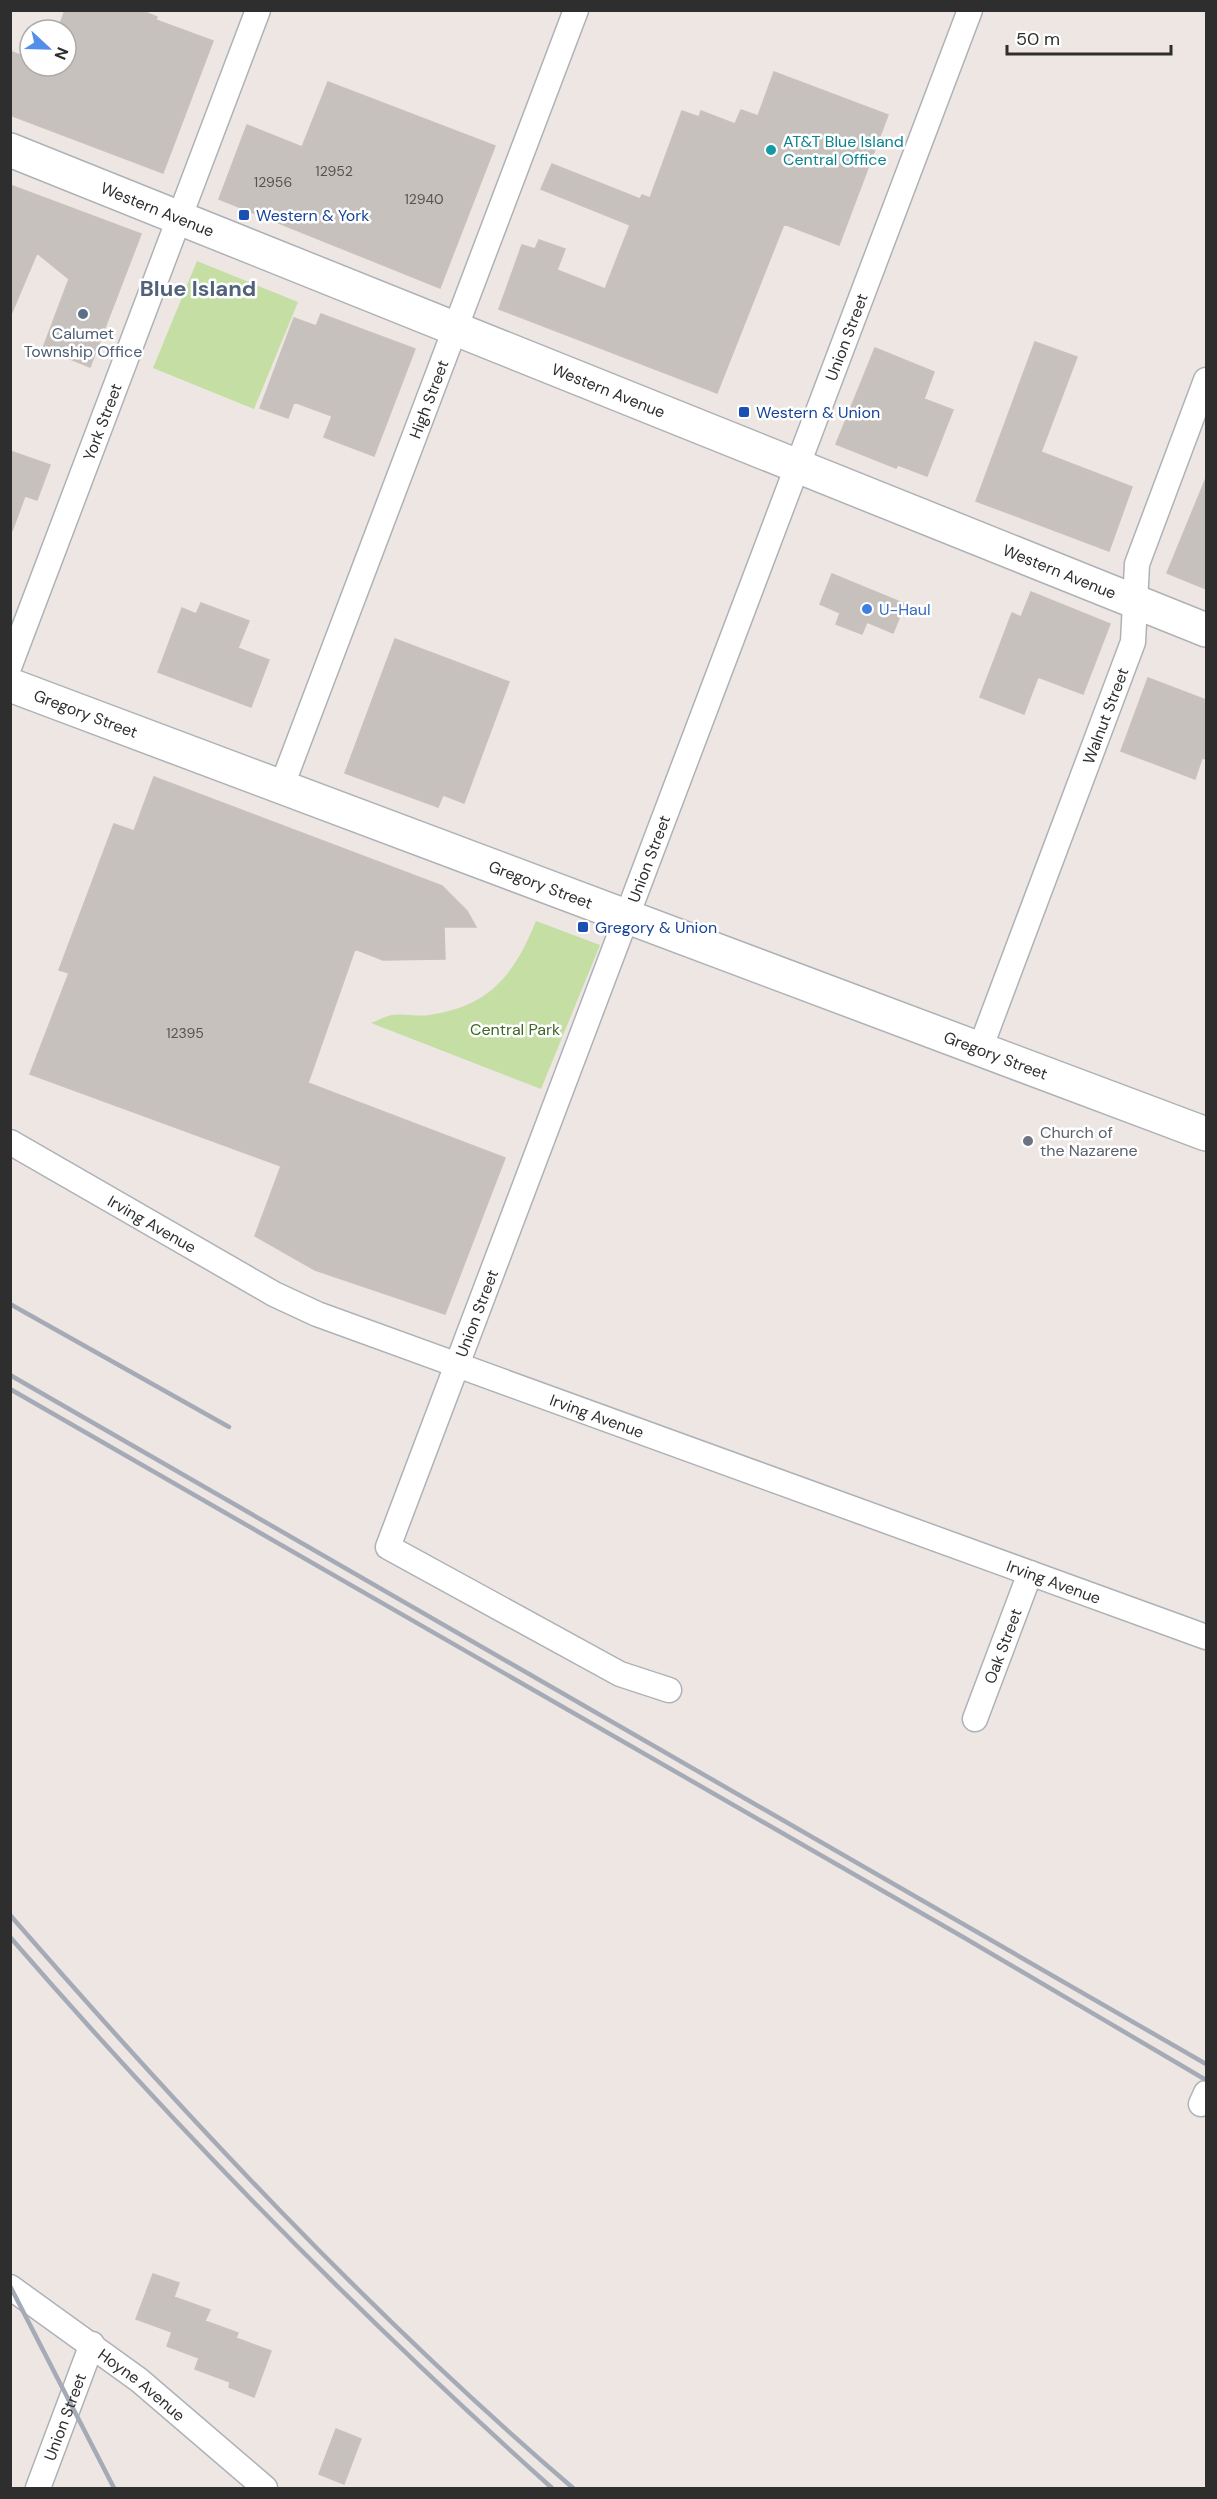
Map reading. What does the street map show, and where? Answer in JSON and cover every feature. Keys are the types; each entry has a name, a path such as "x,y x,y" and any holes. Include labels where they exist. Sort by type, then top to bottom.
{"main road":[{"name":"Western Avenue","path":"10,150 1206,630"},
{"name":"Gregory Street","path":"10,686 1206,1134"}],"street":[{"name":"York Street","path":"10,665 258,10"},
{"name":"High Street","path":"281,788 576,10"},
{"name":"Union Street","path":"669,1690 620,1674 388,1546 970,10"},
{"name":"Walnut Street","path":"980,1049 1133,642 1137,564 1206,380"},
{"name":"Irving Avenue","path":"10,1142 274,1294 317,1314 1206,1637"},
{"name":"Oak Street","path":"975,1719 1030,1573"},
{"name":"Hoyne Avenue","path":"10,2287 139,2380 265,2488"},
{"name":"Union Street","path":"38,2488 92,2344"}],"green space":[{"path":"197,261 298,302 254,409 153,368"},
{"name":"Central Park","path":"536,921 600,945 541,1089 371,1023 392,1015 424,1015 450,1011 484,996 509,972 528,940"}],"building":[{"path":"65,10 140,10 157,17 156,20 213,41 163,173 10,115 10,51 18,54 18,78 78,78 78,18 62,18"},
{"path":"774,72 888,115 839,245 784,224 717,393 499,309 522,245 535,249 539,240 565,249 557,270 605,289 630,225 541,189 552,164 640,199 642,195 650,198 682,111 699,117 701,111 735,124 741,110 758,116"},
{"path":"328,82 495,146 440,288 219,199 247,125 302,147"},
{"name":"Calumet Township Office","path":"10,185 141,234 90,367 43,348 69,279 37,253 10,317"},
{"path":"321,314 415,349 374,456 324,437 332,416 294,402 288,418 260,408 294,318 316,326"},
{"path":"1035,342 1077,357 1041,452 1132,487 1109,551 976,501"},
{"path":"875,348 934,372 924,399 953,410 927,476 898,465 896,468 836,444"},
{"path":"10,451 50,465 37,500 25,496 12,531"},
{"path":"1206,478 1206,589 1167,573"},
{"name":"U-Haul","path":"832,574 905,604 893,633 867,622 862,634 836,624 840,613 820,604"},
{"path":"1031,592 1110,624 1083,694 1038,677 1024,714 980,697 1012,613 1021,617"},
{"path":"201,603 249,621 238,648 269,660 251,707 158,672 182,608 196,614"},
{"path":"395,639 509,682 464,803 443,795 438,807 345,773"},
{"path":"1148,678 1206,700 1206,759 1202,758 1195,779 1121,751"},
{"path":"154,777 442,886 467,911 476,927 444,927 445,959 383,960 355,949 308,1083 505,1158 445,1314 315,1270 255,1236 281,1166 30,1074 69,973 59,970 114,824 134,831"},
{"path":"153,2274 179,2283 174,2297 210,2310 205,2321 238,2333 236,2338 271,2351 254,2397 229,2387 230,2382 195,2369 199,2358 167,2346 172,2332 136,2319"},
{"path":"336,2429 361,2439 344,2484 319,2474"}],"railway":[{"path":"10,1304 229,1427"},
{"path":"10,1375 1206,2064"},
{"path":"10,1389 963,1937 1206,2080"},
{"path":"10,1915 144,2065 281,2212 424,2353 573,2488"},
{"path":"10,1937 139,2081 272,2221 410,2357 552,2488"},
{"path":"10,2286 114,2488"}],"place":[{"name":"AT&T Blue Island Central Office","path":"771,150"},
{"name":"Western & York","path":"244,215"},
{"name":"Calumet Township Office","path":"83,314"},
{"name":"Western & Union","path":"744,412"},
{"name":"U-Haul","path":"867,609"},
{"name":"Gregory & Union","path":"583,927"},
{"name":"Church of the Nazarene","path":"1028,1141"}],"district":[{"name":"Blue Island","path":"198,288"}]}
